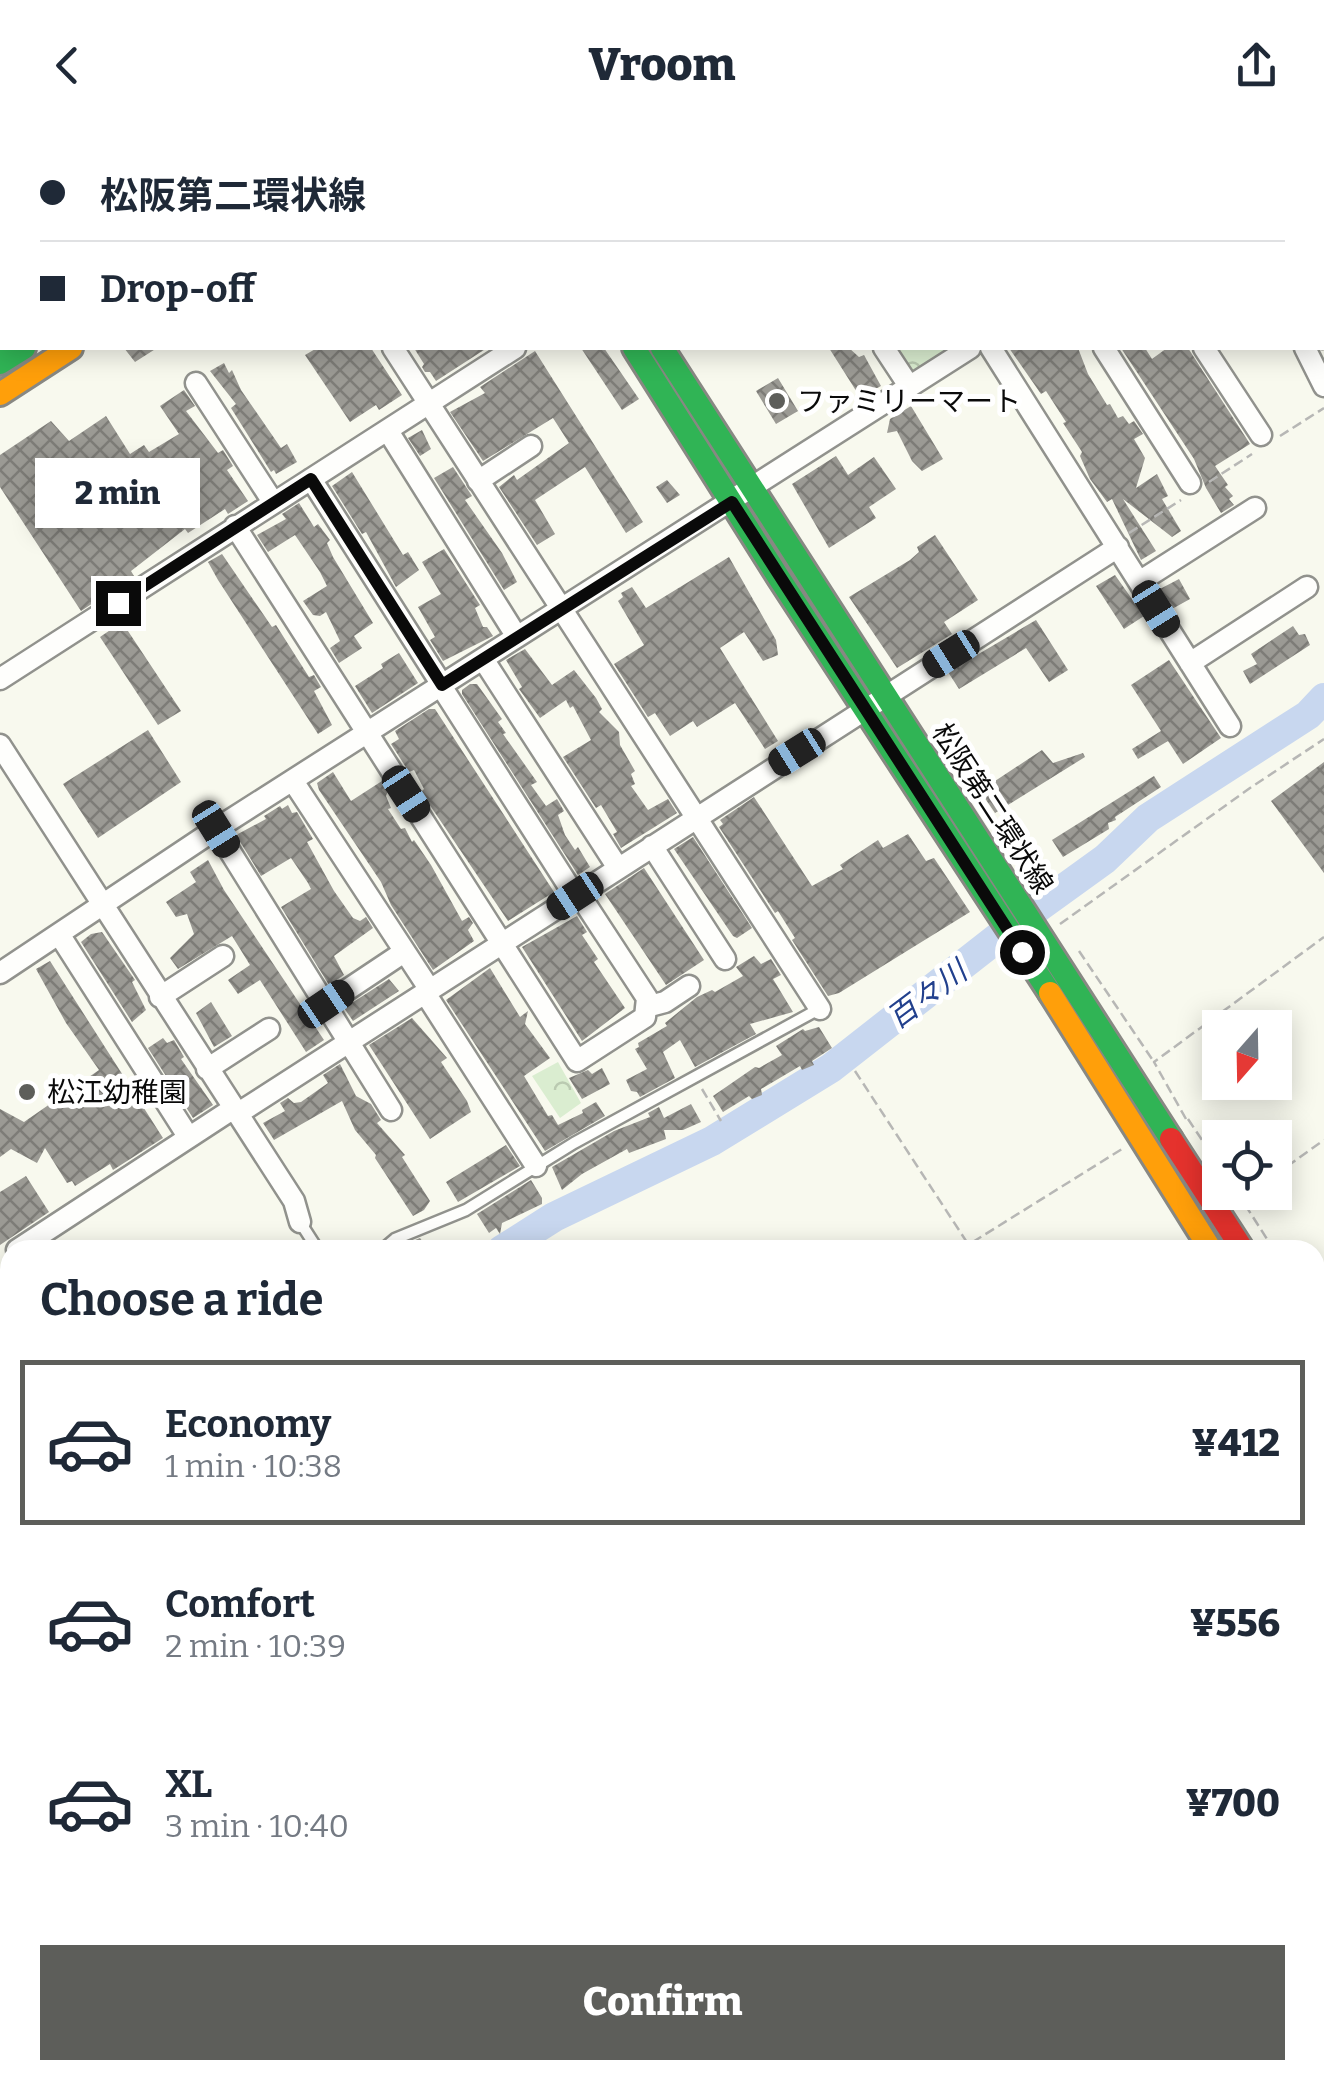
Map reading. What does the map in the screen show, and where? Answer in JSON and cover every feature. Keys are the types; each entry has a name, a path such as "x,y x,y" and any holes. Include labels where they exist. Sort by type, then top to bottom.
{"main road":[{"path":"0,394 68,350"},
{"name":"松阪第二環状線","path":"635,350 732,502 874,703 1004,902 1041,938 1178,1125 1238,1240"},
{"name":"松阪第二環状線","path":"663,350 752,490 874,703"},
{"name":"松阪第二環状線","path":"1041,938 1112,1088 1205,1240"}],"street":[{"path":"394,350 820,1009"},
{"path":"0,679 508,350"},
{"path":"885,350 909,386"},
{"path":"0,973 216,829 967,350"},
{"path":"992,350 1230,726"},
{"path":"1105,350 1188,491"},
{"path":"1205,350 1265,441"},
{"path":"1306,350 1324,386"},
{"path":"196,382 273,502"},
{"path":"388,431 517,637"},
{"path":"478,481 531,446"},
{"path":"235,526 577,1061 645,1017 647,998 441,686 311,479"},
{"path":"1138,582 1254,508"},
{"path":"33,1240 428,992 1117,544"},
{"path":"1190,663 1307,587"},
{"path":"484,659 618,868"},
{"path":"0,745 294,1201 300,1222"},
{"path":"293,782 536,1166"},
{"path":"216,829 392,1110"},
{"path":"652,846 725,959"},
{"path":"59,934 184,1130"},
{"path":"326,1004 404,952"},
{"path":"160,997 222,956"},
{"path":"646,1007 664,1002 690,986"},
{"path":"208,1069 268,1029"}],"lane":[{"path":"394,1240 466,1210 536,1166 820,1009"},
{"path":"300,1222 312,1240"}],"path":[{"path":"1117,544 1188,491 1324,408"},
{"path":"1041,938 1324,739"},
{"path":"1154,1062 1324,937"},
{"path":"1070,939 1154,1062 1178,1125 1202,1150"},
{"path":"855,1071 966,1240"},
{"path":"696,1079 721,1121"},
{"path":"976,1240 1141,1139"},
{"path":"1292,1162 1324,1140"},
{"path":"1247,1210 1267,1240"}],"green space":[{"path":"900,350 946,350 909,373 895,353"},
{"path":"558,1062 581,1103 560,1118 532,1076"}],"building":[{"path":"126,350 154,350 135,362"},
{"path":"314,350 372,350 402,395 379,410 376,405 350,422 305,355"},
{"path":"415,350 484,350 436,381 430,372 425,372"},
{"path":"582,350 605,350 639,399 622,410"},
{"path":"830,350 851,350 859,357 864,355 881,386 860,397"},
{"path":"1010,350 1079,350 1107,405 1118,418 1123,416 1129,424 1134,421 1143,434 1134,439 1145,458 1136,488 1157,474 1168,496 1162,499 1181,531 1172,537 1123,499 1156,551 1141,560 1112,499 1107,502 1090,479 1080,456 1082,452 1063,423 1066,422 1046,391 1041,394"},
{"path":"1122,350 1146,350 1152,359 1164,350 1189,350 1250,444 1215,466 1228,485 1225,487 1233,496 1229,499 1234,505 1221,513 1194,459"},
{"path":"535,351 643,522 626,533 585,467 535,500 555,534 537,545 499,487 514,475 517,480 569,443 553,418 483,461 450,412 485,393 480,387"},
{"path":"224,363 281,448 287,444 297,462 276,474 271,472 231,408 236,404 210,371"},
{"name":"ファミリーマート","path":"778,378 798,411 776,424 756,391"},
{"path":"184,390 195,406 186,411 218,453 223,450 233,466 227,470 248,501 228,514 225,509 188,533 185,529 131,571 134,576 81,611 0,487 0,455 51,421 69,441 106,416 130,454 144,445 149,452 179,434 160,406"},
{"path":"911,406 943,459 922,471 912,461 897,431 887,433 890,419"},
{"path":"422,430 431,449 420,456 408,438"},
{"path":"836,456 848,475 874,457 896,489 869,507 876,518 829,548 792,484"},
{"path":"453,467 472,496 465,500 517,582 504,590 434,478"},
{"path":"352,472 403,555 408,552 419,570 396,587 366,532 362,534 332,486"},
{"path":"667,480 680,495 667,503 656,487"},
{"path":"299,503 314,527 318,524 330,540 327,543 333,557 373,623 354,636 362,648 339,663 330,648 340,641 326,612 313,615 303,601 327,586 320,572 295,535 268,552 257,535 286,519 282,514"},
{"path":"935,535 978,600 944,622 952,634 897,668 849,597 910,560 919,552 917,547"},
{"path":"444,549 480,605 475,608 483,627 493,636 443,661 418,607 441,594 422,562"},
{"path":"222,554 272,627 276,625 309,677 314,675 321,687 314,691 332,725 318,734 208,562"},
{"path":"729,557 776,640 778,655 763,661 744,632 720,648 778,741 765,749 735,703 697,727 693,721 670,736 655,713 648,717 614,664 644,645 618,601 623,597 621,593 632,587 646,608"},
{"path":"1115,575 1144,616 1124,629 1096,586"},
{"path":"1179,579 1190,599 1172,609 1160,589"},
{"path":"1036,620 1068,670 1049,682 1026,648 959,689 948,672"},
{"path":"122,622 181,711 158,725 100,637"},
{"path":"1293,626 1299,635 1305,634 1310,645 1250,684 1243,671 1257,664 1251,654"},
{"path":"525,649 552,685 574,670 596,698 602,709 599,712 619,732 620,745 635,771 631,774 635,784 631,786 648,810 668,799 677,813 621,848 613,834 617,832 601,805 596,808 563,757 591,740 573,706 570,708 566,700 540,718 519,689 522,687 506,660"},
{"path":"399,653 418,683 372,713 355,686"},
{"path":"1169,660 1221,738 1183,764 1168,741 1138,759 1132,749 1161,731 1131,685"},
{"path":"470,684 477,684 502,719 498,722 506,733 503,734 537,782 531,785 546,806 557,799 564,811 558,815 565,835 590,867 578,875 462,694"},
{"path":"435,709 554,892 508,921 421,792 424,789 414,770 409,772 391,744 399,739 395,731"},
{"path":"148,730 181,782 98,838 63,784"},
{"path":"1042,750 1053,763 1083,753 1085,757 995,813 980,791"},
{"path":"1324,762 1324,873 1271,801"},
{"path":"333,772 351,801 382,781 388,791 388,809 431,865 462,921 469,917 473,923 468,930 474,941 433,970 391,905 381,882 319,790 317,783"},
{"path":"1154,776 1161,787 1115,817 1108,823 1109,829 1063,857 1052,840"},
{"path":"754,797 812,886 843,869 840,865 878,840 883,848 908,834 926,861 934,858 970,912 839,993 828,996 778,911 775,913 719,827 723,824 720,820"},
{"path":"288,805 292,813 297,812 313,839 307,842 334,891 353,918 360,921 366,917 373,928 334,956 344,975 329,985 281,907 311,889 308,883 291,858 261,876 239,840 238,834 266,819 264,816 280,806 282,809"},
{"path":"693,837 752,928 737,938 674,849"},
{"path":"208,860 324,1040 306,1052 260,980 238,994 228,980 250,965 232,936 178,969 170,958 194,934 187,914 176,917 166,902 196,882 190,872"},
{"path":"644,868 704,960 666,985 605,894"},
{"path":"577,916 587,932 582,935 598,959 594,962 625,1008 582,1041 522,947"},
{"path":"102,932 135,980 132,982 146,1010 132,1022 81,942"},
{"path":"754,956 761,964 771,959 781,975 773,979 793,1012 750,1024 756,1034 695,1067 680,1040 663,1052 675,1078 640,1097 631,1091 626,1080 647,1069 635,1049 638,1043 667,1026 665,1023 697,997 743,976 736,967"},
{"path":"50,961 163,1138 113,1170 110,1164 75,1186 72,1181 67,1183 45,1148 37,1163 11,1149 0,1157 0,1109 24,1122 99,1070 66,1023 36,969"},
{"path":"490,968 520,1017 528,1011 525,1024 550,1058 524,1076 548,1116 552,1115 558,1125 596,1102 605,1116 545,1151 446,1000"},
{"path":"389,979 399,991 353,1021 344,1008"},
{"path":"211,1002 232,1036 214,1047 196,1013"},
{"path":"412,1018 447,1058 441,1062 471,1112 430,1139 369,1045"},
{"path":"819,1027 832,1048 812,1061 814,1065 802,1070 800,1066 761,1089 762,1095 752,1099 749,1096 723,1112 713,1096 755,1067 782,1055 776,1046 803,1029"},
{"path":"163,1038 167,1043 174,1040 184,1057 181,1059 213,1105 193,1118 148,1048"},
{"path":"340,1064 356,1096 371,1104 381,1120 377,1123 405,1155 402,1157 430,1201 413,1216 376,1155 355,1130 342,1101 274,1140 263,1123 285,1111 280,1103 288,1098 294,1103 301,1102 328,1083 323,1075"},
{"path":"602,1068 610,1084 582,1099 569,1078"},
{"path":"691,1104 701,1122 683,1130 664,1130 666,1139 629,1153 627,1149 562,1190 552,1167 614,1131 650,1117 648,1113 659,1107 664,1118"},
{"path":"506,1145 520,1166 458,1202 446,1182"},
{"path":"26,1176 49,1212 7,1240 0,1240 0,1192"},
{"path":"531,1180 542,1204 502,1223 500,1234 496,1228 489,1233 477,1214"}],"waterway":[{"name":"百々川","path":"518,1240 554,1217 712,1141 831,1068 1105,859 1148,818 1308,715 1324,698"}],"traffic: fast":[{"path":"0,363 21,350"},
{"path":"635,350 1050,993"},
{"path":"663,350 1171,1139"}],"traffic: slow":[{"path":"0,394 68,350"},
{"path":"1050,993 1205,1240"}],"traffic: jam":[{"path":"1171,1139 1237,1240"}],"place":[{"name":"ファミリーマート","path":"777,401"},
{"name":"松江幼稚園","path":"27,1092"}],"route":[{"path":"118,603 311,479 442,685 732,502 1022,952"}]}
